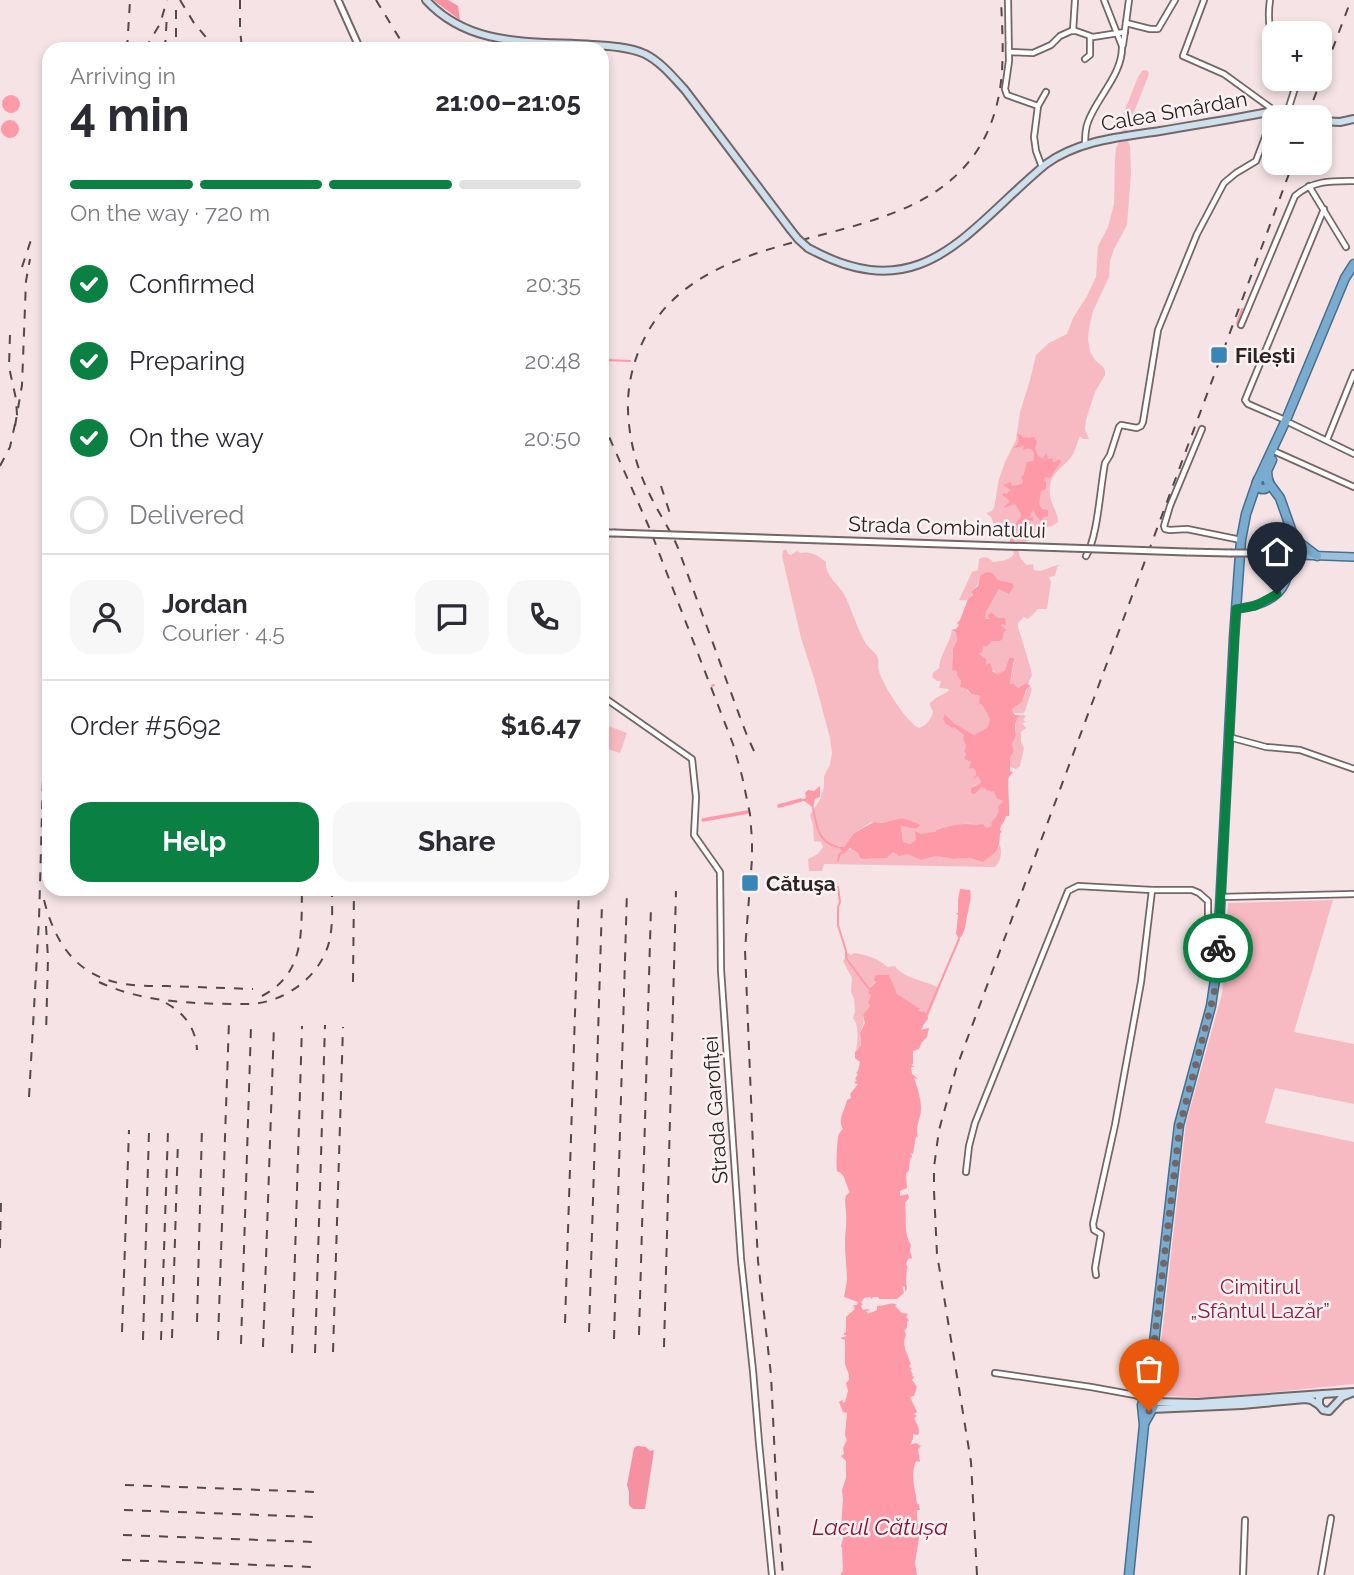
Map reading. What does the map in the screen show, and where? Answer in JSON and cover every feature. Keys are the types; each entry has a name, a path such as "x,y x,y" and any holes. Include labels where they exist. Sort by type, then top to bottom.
{"highway":[{"path":"1129,1575 1180,1125 1211,1006 1217,966 1236,609 1244,522 1251,499 1263,484 1354,264"},
{"path":"1263,484 1288,422"},
{"path":"1263,484 1281,501 1292,533 1299,544 1317,556"},
{"path":"1271,554 1286,545 1292,533"},
{"path":"1291,555 1292,533"}],"main road":[{"name":"Calea Smârdan","path":"426,0 450,21 480,35 550,42"},
{"name":"Calea Smârdan","path":"609,46 645,55 669,73 726,142 790,229 808,248 829,260 875,271 902,270 947,251 1042,167 1064,152 1107,140 1262,113"},
{"path":"1332,122 1354,119"},
{"path":"1271,554 1284,561 1289,572"},
{"name":"Strada Combinatului","path":"1271,554 1354,557"},
{"path":"1236,609 1255,606 1277,594 1289,572 1291,555"},
{"path":"1149,1405 1354,1392"},
{"path":"1149,1405 1242,1405 1305,1399 1314,1401 1326,1411 1332,1409 1342,1397 1354,1392"},
{"path":"1326,1394 1333,1396 1335,1403"},
{"path":"1318,1405 1318,1400 1326,1394"}],"street":[{"path":"338,0 357,42"},
{"path":"1008,0 1009,52 1006,93 1038,106"},
{"path":"1073,31 1075,0"},
{"path":"1085,145 1088,123 1123,54 1118,33 1104,0"},
{"path":"1126,23 1158,29 1175,0"},
{"path":"1204,0 1183,56 1224,74 1267,105"},
{"path":"1270,0 1270,21"},
{"path":"1122,46 1129,1"},
{"path":"1009,52 1033,53 1052,45 1065,33 1073,31 1090,37 1125,32"},
{"path":"1085,59 1090,55 1090,37"},
{"path":"1042,167 1034,137 1038,106 1046,92"},
{"path":"1086,556 1094,531 1105,463 1119,427 1121,425 1137,428 1143,422 1158,330 1196,234 1224,183 1256,161 1262,145"},
{"path":"1241,325 1299,192 1324,181 1354,181"},
{"path":"1309,186 1346,247"},
{"path":"1324,209 1245,401 1354,454"},
{"path":"1327,440 1354,373"},
{"path":"1202,429 1173,498 1165,529 1187,529 1241,540"},
{"path":"1276,452 1354,487"},
{"name":"Strada Combinatului","path":"609,533 1271,554"},
{"name":"Strada Garofiței","path":"609,701 692,759 696,797 694,835 720,872 722,984 741,1259 772,1575"},
{"path":"1229,737 1266,747 1300,750 1354,769"},
{"path":"966,1172 975,1123 1066,894 1072,888 1192,890 1207,899 1208,924 1219,930"},
{"path":"1096,1275 1101,1234 1094,1230 1093,1224 1115,1125 1139,992 1152,890"},
{"path":"1220,897 1354,892"},
{"path":"995,1373 1135,1395 1149,1405"},
{"path":"1321,1575 1331,1518"},
{"path":"1242,1575 1245,1520"}],"green space":[{"path":"1145,70 1149,74 1128,121 1131,173 1127,225 1114,249 1109,277 1093,311 1089,328 1090,352 1103,367 1105,375 1095,392 1086,420 1085,430 1089,439 1080,436 1071,457 1052,480 1050,495 1058,522 1042,528 1019,548 1021,559 1027,565 1033,564 1034,570 1060,565 1055,576 1049,577 1051,582 1047,609 1038,609 1028,619 1024,617 1018,623 1032,675 1028,684 1018,688 1014,684 1010,685 1014,663 1009,658 1005,670 998,674 986,666 979,653 992,641 1003,639 1005,629 1000,618 984,619 1000,588 1008,594 1014,586 1012,583 998,580 986,572 980,576 969,599 959,600 972,572 978,570 979,559 986,558 993,562 1007,559 1014,554 1011,534 997,532 991,517 986,513 994,508 999,479 1016,440 1020,412 1036,355 1049,343 1067,334 1096,277 1098,246 1108,227 1114,204 1115,157 1121,120 1138,77"},
{"path":"786,549 791,555 797,551 811,553 826,562 830,577 846,598 866,644 878,658 878,669 885,685 914,725 919,728 926,724 933,711 930,703 949,691 939,688 941,681 932,677 939,668 952,629 955,630 952,631 956,633 957,641 953,648 952,670 957,671 960,687 980,696 991,719 988,727 974,735 946,715 943,718 946,724 952,728 954,726 964,734 964,759 971,762 972,769 975,769 981,782 970,791 981,787 992,790 997,799 1003,801 998,807 999,812 993,824 987,828 983,824 965,824 936,830 936,833 918,833 916,840 910,844 903,842 901,826 916,829 919,825 899,819 889,823 871,822 854,833 844,847 838,848 842,851 852,849 863,859 887,858 893,852 921,860 937,856 983,861 996,852 1000,845 1001,857 995,867 824,864 822,871 809,871 808,859 818,854 823,847 821,842 814,841 810,815 820,800 832,753 782,556"},
{"path":"1030,686 1032,689 1025,711 1015,713 1012,709 1022,702"},
{"path":"1026,716 1023,720 1026,722 1022,723 1026,728 1021,732 1024,748 1020,766 1016,769 1010,767 1010,758 1014,751 1012,744 1016,736 1016,719"},
{"path":"609,726 627,733 620,753 609,749"},
{"name":"Cimitirul „Sfântul Lazăr”","path":"1333,900 1294,1032 1354,1044 1354,1104 1275,1088 1265,1123 1354,1142 1354,1384 1205,1398 1155,1395 1186,1123 1222,994 1228,903"},
{"path":"848,953 872,957 887,967 895,966 908,976 937,987 939,989 928,1016 900,997 890,976 879,975 869,989 870,1006 863,1015 861,1048 856,1050 858,1033 853,1018 855,1012 851,992 852,978 843,961"}],"shaded area":[{"path":"433,0 448,0 458,6 460,20"},
{"path":"637,1446 654,1450 645,1509 633,1509 629,1505 627,1485 634,1448"}],"water":[{"path":"11,95 17,98 20,104 17,110 11,113 5,110 2,104 5,98"},
{"path":"10,120 16,123 19,129 16,135 10,138 4,135 1,129 4,123"},
{"path":"1017,434 1023,438 1034,437 1038,456 1043,459 1046,453 1048,459 1052,458 1053,462 1059,459 1061,462 1050,478 1046,477 1046,489 1041,491 1039,505 1048,510 1048,516 1041,521 1033,509 1029,518 1033,517 1033,521 1028,520 1023,524 1013,539 1016,547 1013,549 1010,542 1013,531 1010,529 1020,519 1021,514 1015,504 1003,508 1009,502 1003,493 1011,490 1003,485 1011,482 1012,486 1022,484 1021,478 1027,462 1034,459 1032,450 1023,450 1024,446 1014,448 1019,442"},
{"path":"986,572 1014,586 1009,594 999,589 986,612 985,619 990,619 988,616 991,612 998,618 1005,618 1006,626 1001,625 1006,630 1003,639 984,646 979,654 986,659 986,665 990,663 993,672 998,674 1005,670 1009,658 1014,658 1010,684 1018,688 1027,683 1030,686 1022,702 1012,709 1015,715 1024,716 1017,717 1015,726 1016,736 1012,744 1014,751 1010,758 1010,771 1013,772 1008,779 1009,816 1006,816 1000,828 1002,832 998,848 983,862 970,858 937,856 921,860 907,854 899,856 893,852 887,858 863,859 850,848 843,854 837,847 844,847 854,833 874,822 884,823 900,819 920,825 916,829 901,826 903,842 910,844 916,840 915,831 923,834 965,824 983,824 987,828 998,814 998,807 1003,801 997,799 993,791 986,791 981,787 975,794 971,793 971,788 981,782 978,776 973,779 976,775 975,769 969,768 971,762 964,759 964,735 946,724 943,719 945,714 974,735 988,727 990,719 979,703 980,696 960,687 957,671 952,670 953,648 957,641 956,633 952,630 959,625 957,623 968,599 973,595 971,592 978,586 980,576"},
{"path":"820,786 820,797 815,799 813,808 801,800 806,798 805,793 808,790 814,791"},
{"path":"960,889 970,890 971,896 965,930 959,939 956,934 956,913"},
{"name":"Lacul Cătușa","path":"889,975 897,994 926,1014 928,1019 921,1030 929,1028 919,1049 913,1051 911,1065 915,1067 911,1067 912,1074 918,1079 914,1078 920,1096 921,1112 918,1138 916,1136 906,1174 907,1188 900,1191 900,1196 908,1194 909,1198 905,1203 906,1225 912,1258 908,1259 906,1264 909,1270 907,1268 907,1289 905,1292 905,1287 902,1286 904,1293 897,1299 870,1297 864,1298 861,1303 863,1310 870,1310 866,1311 868,1314 877,1310 877,1306 892,1304 897,1305 895,1306 902,1313 908,1314 904,1342 914,1377 912,1380 917,1387 914,1396 910,1397 917,1412 914,1418 919,1431 918,1435 913,1434 910,1445 916,1443 921,1446 918,1449 920,1462 916,1461 913,1476 920,1510 917,1510 917,1575 840,1575 843,1571 842,1490 846,1478 846,1461 841,1456 844,1454 843,1448 847,1440 847,1413 843,1412 839,1402 845,1402 849,1375 845,1364 845,1340 840,1338 847,1336 843,1334 846,1332 846,1317 858,1302 844,1297 847,1281 845,1200 850,1192 844,1177 837,1171 837,1146 839,1134 843,1129 841,1122 847,1100 851,1098 850,1094 858,1084 854,1083 860,1062 855,1058 855,1052 861,1046 860,1033 865,1023 863,1015 870,1006 868,1003 871,995 868,993 876,982 875,976"}],"waterway":[{"path":"1237,323 1242,309"},
{"path":"609,360 630,361"},
{"path":"779,806 801,800"},
{"path":"813,808 822,837 837,847"},
{"path":"703,820 748,812"},
{"path":"838,861 841,853"},
{"path":"838,887 838,925 846,958 869,989"},
{"path":"927,1014 959,939"}],"railway":[{"path":"149,42 160,24 167,0"},
{"path":"180,0 210,42"},
{"path":"240,0 241,42"},
{"path":"376,0 402,42"},
{"path":"754,751 678,548 648,490 635,457 630,434 628,399 637,355 652,325 686,289 728,265 775,248 873,220 918,202 957,175 986,135 993,118 1001,85 1001,0"},
{"path":"1312,105 1351,0"},
{"path":"127,42 130,1"},
{"path":"176,10 176,42"},
{"path":"165,42 167,14"},
{"path":"977,1575 971,1462 937,1254 934,1167 939,1130 956,1069 1289,175"},
{"path":"22,267 31,240"},
{"path":"15,426 22,385 26,281 30,259"},
{"path":"0,466 10,447 17,415 9,367 10,334"},
{"path":"609,437 649,527 733,744 750,814 752,859 745,950 756,1222 771,1375 783,1575"},
{"path":"661,486 672,520"},
{"path":"29,1097 42,814"},
{"path":"614,1339 627,890"},
{"path":"664,1347 676,891"},
{"path":"262,996 276,987 294,963 301,935 302,896"},
{"path":"99,982 154,999 213,1004 265,1002 291,991 312,974 320,963 330,938 332,896"},
{"path":"353,982 354,896"},
{"path":"565,1323 579,896"},
{"path":"44,900 54,930 70,955 93,974 107,980 140,986 253,989"},
{"path":"589,1332 602,903"},
{"path":"639,1335 651,906"},
{"path":"46,926 46,1034"},
{"path":"166,1003 188,1022 197,1050"},
{"path":"218,1340 229,1021"},
{"path":"263,1347 274,1025"},
{"path":"315,1353 325,1025"},
{"path":"241,1344 251,1026"},
{"path":"292,1353 302,1026"},
{"path":"333,1352 343,1027"},
{"path":"197,1322 202,1127"},
{"path":"122,1332 129,1130"},
{"path":"143,1340 149,1131"},
{"path":"161,1340 168,1131"},
{"path":"172,1338 178,1140"},
{"path":"0,1248 1,1200"},
{"path":"125,1485 317,1492"},
{"path":"124,1510 316,1517"},
{"path":"123,1535 315,1542"},
{"path":"122,1560 314,1567"}],"way so far":[{"path":"1149,1411 1154,1406 1149,1386 1176,1148 1185,1101 1215,989 1218,948"}],"place":[{"name":"Filești","path":"1219,355"},
{"name":"Cătuşa","path":"750,883"}],"route":[{"path":"1218,948 1236,609 1255,606 1277,594"}]}
